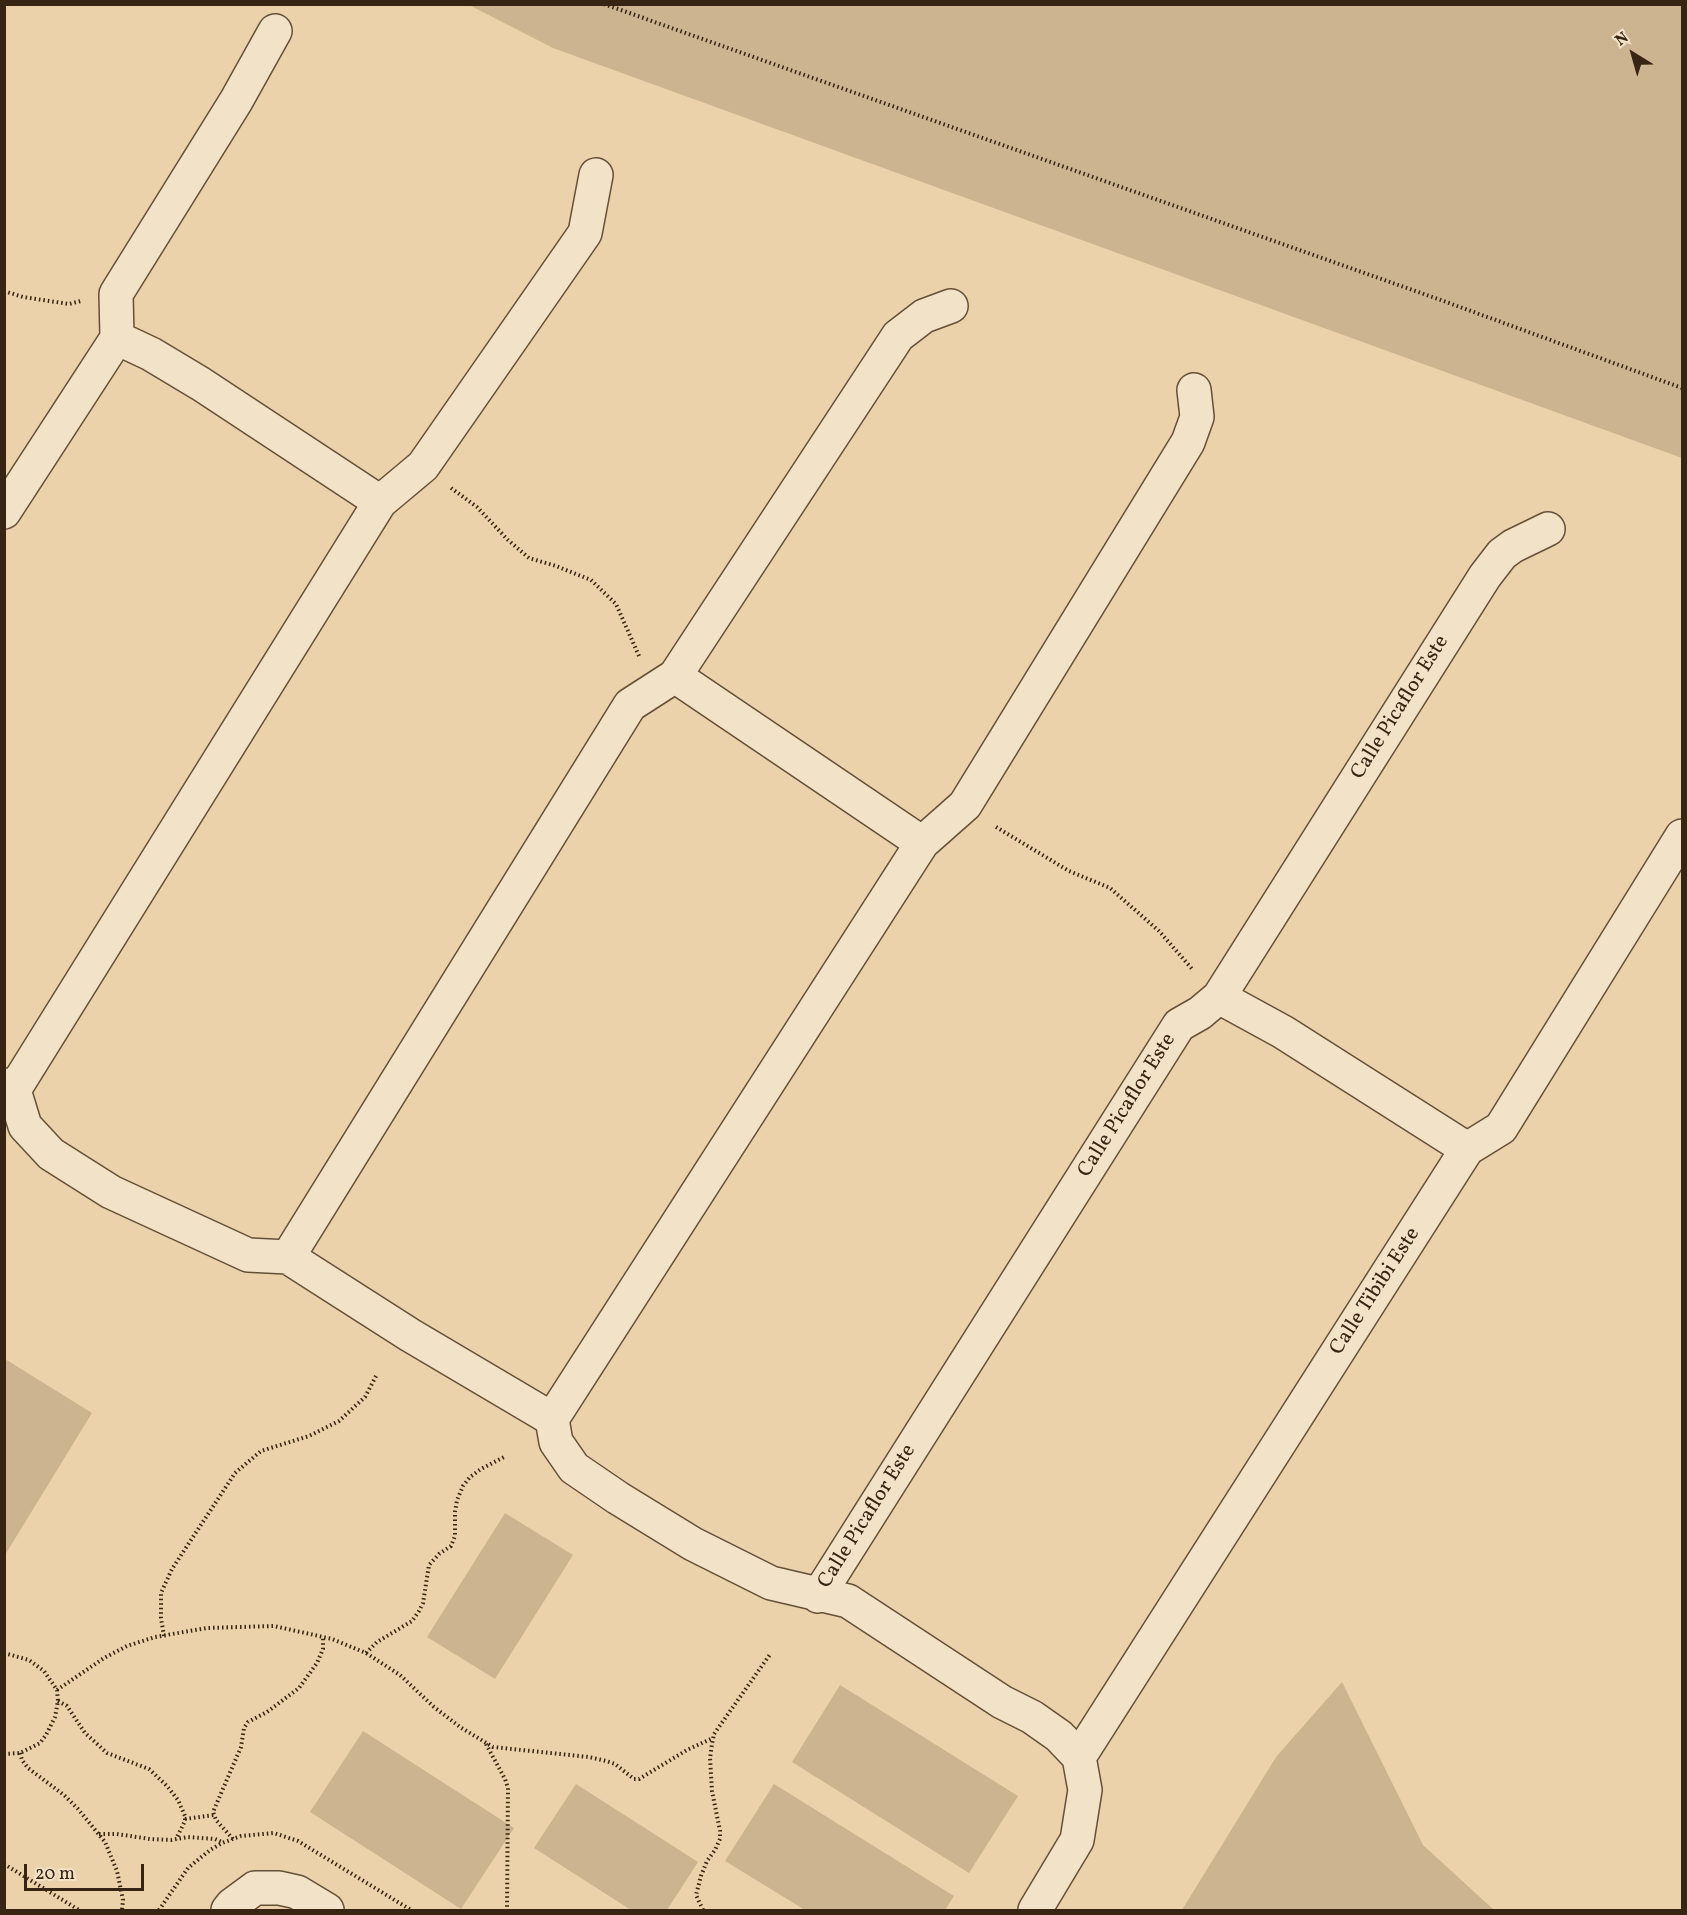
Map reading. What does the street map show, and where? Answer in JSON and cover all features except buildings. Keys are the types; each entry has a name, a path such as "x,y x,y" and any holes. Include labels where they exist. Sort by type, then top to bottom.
{"street":[{"path":"4,512 117,338 116,294 236,101 275,31"},
{"path":"552,1419 410,1335 288,1257 248,1255 111,1192 51,1154 25,1125 9,1088 380,502 423,466 585,233 596,175"},
{"path":"288,1257 630,705 665,683 898,336 924,316 951,306"},
{"path":"117,338 151,354 201,384 380,502"},
{"path":"1035,1911 1077,1840 1085,1790 1079,1757 1059,1736 1032,1717 1002,1702 848,1601 818,1596 771,1583 693,1544 618,1498 574,1468 556,1442 552,1419 922,843 965,805 1188,442 1197,417 1194,390"},
{"name":"Calle Picaflor Este","path":"818,1596 1179,1025 1200,1013 1219,997 1485,576 1502,554 1548,529"},
{"path":"665,683 922,843"},
{"name":"Calle Tibibi Este","path":"1079,1757 1467,1149 1501,1128 1683,836"},
{"path":"1219,997 1283,1032 1467,1149"},
{"path":"228,1911 232,1905 255,1888 279,1888 297,1892 327,1911"}],"path":[{"path":"604,4 1683,388"},
{"path":"4,291 22,297 69,304 116,294"},
{"path":"423,466 477,507 508,540 529,558 591,580 616,604 665,683"},
{"path":"965,805 996,827 1069,871 1110,888 1160,931 1219,997"},
{"path":"164,1636 161,1593 172,1569 236,1473 261,1450 309,1436 339,1420 365,1397 376,1376"},
{"path":"366,1653 377,1642 412,1620 419,1611 423,1603 429,1565 451,1546 455,1536 455,1512 463,1486 481,1469 506,1456"},
{"path":"57,1690 119,1650 164,1636 207,1628 274,1626 323,1637 366,1653 400,1675 434,1707 486,1743 498,1748 589,1757 615,1764 634,1779 639,1779 687,1750 713,1738"},
{"path":"233,1839 214,1815 214,1807 241,1747 244,1728 248,1722 267,1712 299,1688 317,1663 323,1649 323,1637"},
{"path":"4,1653 29,1660 44,1671 57,1690 58,1701 55,1717 40,1743 20,1754 4,1754"},
{"path":"703,1911 696,1895 700,1876 706,1861 715,1850 720,1831 712,1791 710,1758 714,1734 771,1653"},
{"path":"58,1701 67,1706 85,1732 107,1753 148,1769 158,1776 178,1800 185,1819 176,1839"},
{"path":"486,1743 505,1779 507,1788 507,1911"},
{"path":"20,1754 28,1768 64,1795 99,1834 117,1871 123,1900 122,1911"},
{"path":"185,1819 214,1815"},
{"path":"99,1834 150,1839 208,1838 222,1843"},
{"path":"4,1864 79,1911"}],"shaded area":[{"path":"469,5 1682,5 1682,458 553,48"},
{"path":"5,1359 92,1413 5,1555"},
{"path":"505,1513 573,1555 495,1679 427,1637"},
{"path":"1342,1682 1423,1845 1494,1910 1182,1910 1276,1757"},
{"path":"840,1685 1018,1796 969,1873 792,1762"},
{"path":"363,1731 514,1828 461,1909 310,1812"},
{"path":"576,1784 698,1862 667,1910 631,1910 534,1848"},
{"path":"774,1784 954,1896 945,1910 805,1910 725,1861"}]}
